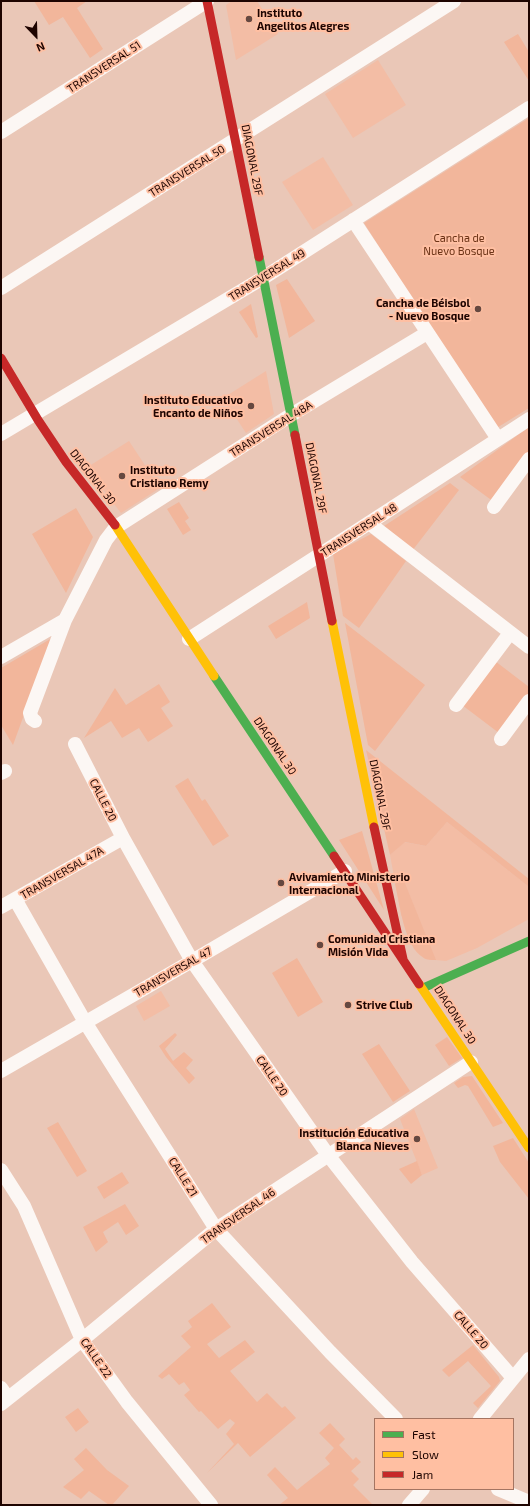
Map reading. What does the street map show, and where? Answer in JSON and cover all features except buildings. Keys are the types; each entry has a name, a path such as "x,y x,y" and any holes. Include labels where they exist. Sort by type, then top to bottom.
{"street":[{"name":"TRANSVERSAL 51","path":"1,132 207,1"},
{"name":"DIAGONAL 29F","path":"207,1 386,886 403,958"},
{"name":"TRANSVERSAL 50","path":"1,288 454,1"},
{"name":"TRANSVERSAL 49","path":"1,434 264,278 529,108"},
{"path":"353,220 498,439"},
{"name":"TRANSVERSAL 48A","path":"116,527 291,415 427,332"},
{"name":"DIAGONAL 30","path":"1,358 34,414 66,462 116,527 189,639 529,1148"},
{"name":"TRANSVERSAL 48","path":"189,639 529,419"},
{"path":"494,507 529,459"},
{"path":"369,523 529,647"},
{"path":"35,721 32,719 30,713 65,620 106,540 116,527"},
{"path":"1,657 65,620"},
{"path":"456,705 510,633"},
{"path":"501,739 529,701"},
{"name":"CALLE 20","path":"75,744 123,838 192,961 328,1155 412,1262 512,1378"},
{"name":"TRANSVERSAL 47A","path":"1,907 123,838"},
{"name":"TRANSVERSAL 47","path":"1,1071 344,871"},
{"name":"CALLE 21","path":"15,899 84,1022 216,1229 330,1352 395,1418"},
{"path":"423,988 529,941"},
{"name":"TRANSVERSAL 46","path":"3,1397 82,1340 216,1229 471,1062"},
{"name":"CALLE 22","path":"1,1170 24,1206 82,1340 127,1402 211,1505"},
{"path":"481,1418 512,1378 529,1360"},
{"path":"410,1505 422,1490"},
{"path":"500,1490 529,1502"}],"shaded area":[{"name":"Instituto Angelitos Alegres","path":"232,1 257,1 278,34 236,60 226,5"},
{"path":"378,60 406,105 353,138 325,94"},
{"path":"323,157 353,205 313,230 282,182"},
{"name":"Instituto Educativo Encanto de Niños","path":"266,371 274,414 246,433 223,398"},
{"name":"Instituto Cristiano Remy","path":"129,441 160,488 121,513 86,468"},
{"path":"447,822 529,887 529,919 477,948 446,961 425,959 414,949 401,914 390,855 404,842 426,846"},
{"path":"161,991 170,1006 144,1021 136,1006"},
{"name":"Institución Educativa Blanca Nieves","path":"414,1109 438,1168 422,1175 400,1119"}],"green space":[{"path":"34,1 87,1 77,8 103,49 90,58 63,17 49,25"},
{"path":"518,34 529,52 529,81 504,42"},
{"name":"Cancha de Béisbol - Nuevo Bosque","path":"529,118 529,408 495,429 364,223"},
{"path":"287,279 315,321 289,338 276,285"},
{"path":"251,304 258,337 256,338 239,312"},
{"path":"529,427 529,455 494,502 460,477"},
{"path":"450,483 459,490 412,551 381,528"},
{"path":"179,502 189,518 185,521 191,530 183,535 167,509"},
{"path":"76,508 93,537 66,593 32,534"},
{"path":"371,534 406,561 359,628 343,616 333,554"},
{"path":"307,602 310,618 276,639 268,626"},
{"path":"345,623 425,685 375,751 368,745"},
{"path":"52,638 13,745 1,725 1,668"},
{"path":"495,661 529,687 529,693 499,733 462,705"},
{"path":"159,684 170,702 161,708 173,726 148,742 139,728 122,738 111,721 84,738 115,688 126,705"},
{"path":"366,750 529,879 529,887 447,822 426,846 405,842 390,855"},
{"path":"188,778 202,801 205,799 229,836 213,846 175,786"},
{"path":"362,831 384,910 339,840"},
{"path":"402,876 436,960 425,959 417,952 407,935 395,884"},
{"path":"297,958 323,1002 298,1017 272,973"},
{"path":"175,1033 177,1035 165,1049 173,1061 184,1052 193,1060 186,1068 195,1078 189,1084 166,1057 159,1046"},
{"path":"447,1037 462,1058 449,1066 435,1045"},
{"path":"379,1044 410,1091 393,1102 362,1054"},
{"path":"472,1076 503,1123 493,1127 468,1086 465,1085 458,1088 454,1083 463,1077"},
{"path":"58,1122 87,1171 77,1177 47,1128"},
{"path":"513,1138 529,1163 529,1199 500,1162 493,1146"},
{"path":"417,1161 422,1175 411,1184 399,1169"},
{"path":"122,1172 129,1183 104,1199 97,1187"},
{"path":"125,1204 139,1226 126,1235 118,1222 103,1232 108,1242 96,1252 83,1227"},
{"path":"212,1303 231,1327 207,1344 219,1358 245,1340 255,1352 230,1371 257,1402 267,1393 282,1408 285,1406 296,1418 250,1457 238,1443 207,1473 234,1444 226,1434 235,1423 230,1419 218,1429 201,1411 199,1412 184,1395 190,1390 184,1382 179,1385 169,1374 162,1379 158,1376 191,1347 181,1336 192,1327 188,1321"},
{"path":"473,1345 499,1377 500,1381 478,1408 473,1403 491,1386 468,1361 449,1377 442,1370"},
{"path":"78,1408 89,1422 76,1432 65,1417"},
{"path":"330,1423 345,1439 339,1445 353,1460 356,1457 361,1462 351,1471 359,1479 353,1485 373,1505 279,1505 288,1498 267,1475 275,1467 297,1490 330,1464 325,1458 334,1448 319,1433"},
{"path":"86,1448 107,1470 129,1486 112,1505 109,1505 89,1491 81,1499 63,1487 84,1470 74,1459"}],"traffic: fast":[{"path":"259,257 295,435"},
{"path":"214,676 334,856"},
{"path":"423,988 529,941"}],"traffic: slow":[{"path":"115,525 214,676"},
{"path":"332,621 374,827"},
{"path":"419,984 529,1148"}],"traffic: jam":[{"path":"207,1 259,257"},
{"path":"1,358 38,420 66,462 115,525"},
{"path":"295,435 332,621"},
{"path":"374,827 403,959"},
{"path":"334,856 419,984"}],"place":[{"name":"Instituto Angelitos Alegres","path":"249,19"},
{"name":"Cancha de Béisbol - Nuevo Bosque","path":"478,309"},
{"name":"Instituto Educativo Encanto de Niños","path":"251,406"},
{"name":"Instituto Cristiano Remy","path":"122,476"},
{"name":"Avivamiento Ministerio Internacional","path":"281,883"},
{"name":"Comunidad Cristiana Misión Vida","path":"320,945"},
{"name":"Strive Club","path":"348,1005"},
{"name":"Institución Educativa Blanca Nieves","path":"417,1139"}],"park label":[{"name":"Cancha de Nuevo Bosque","path":"459,244"}]}
